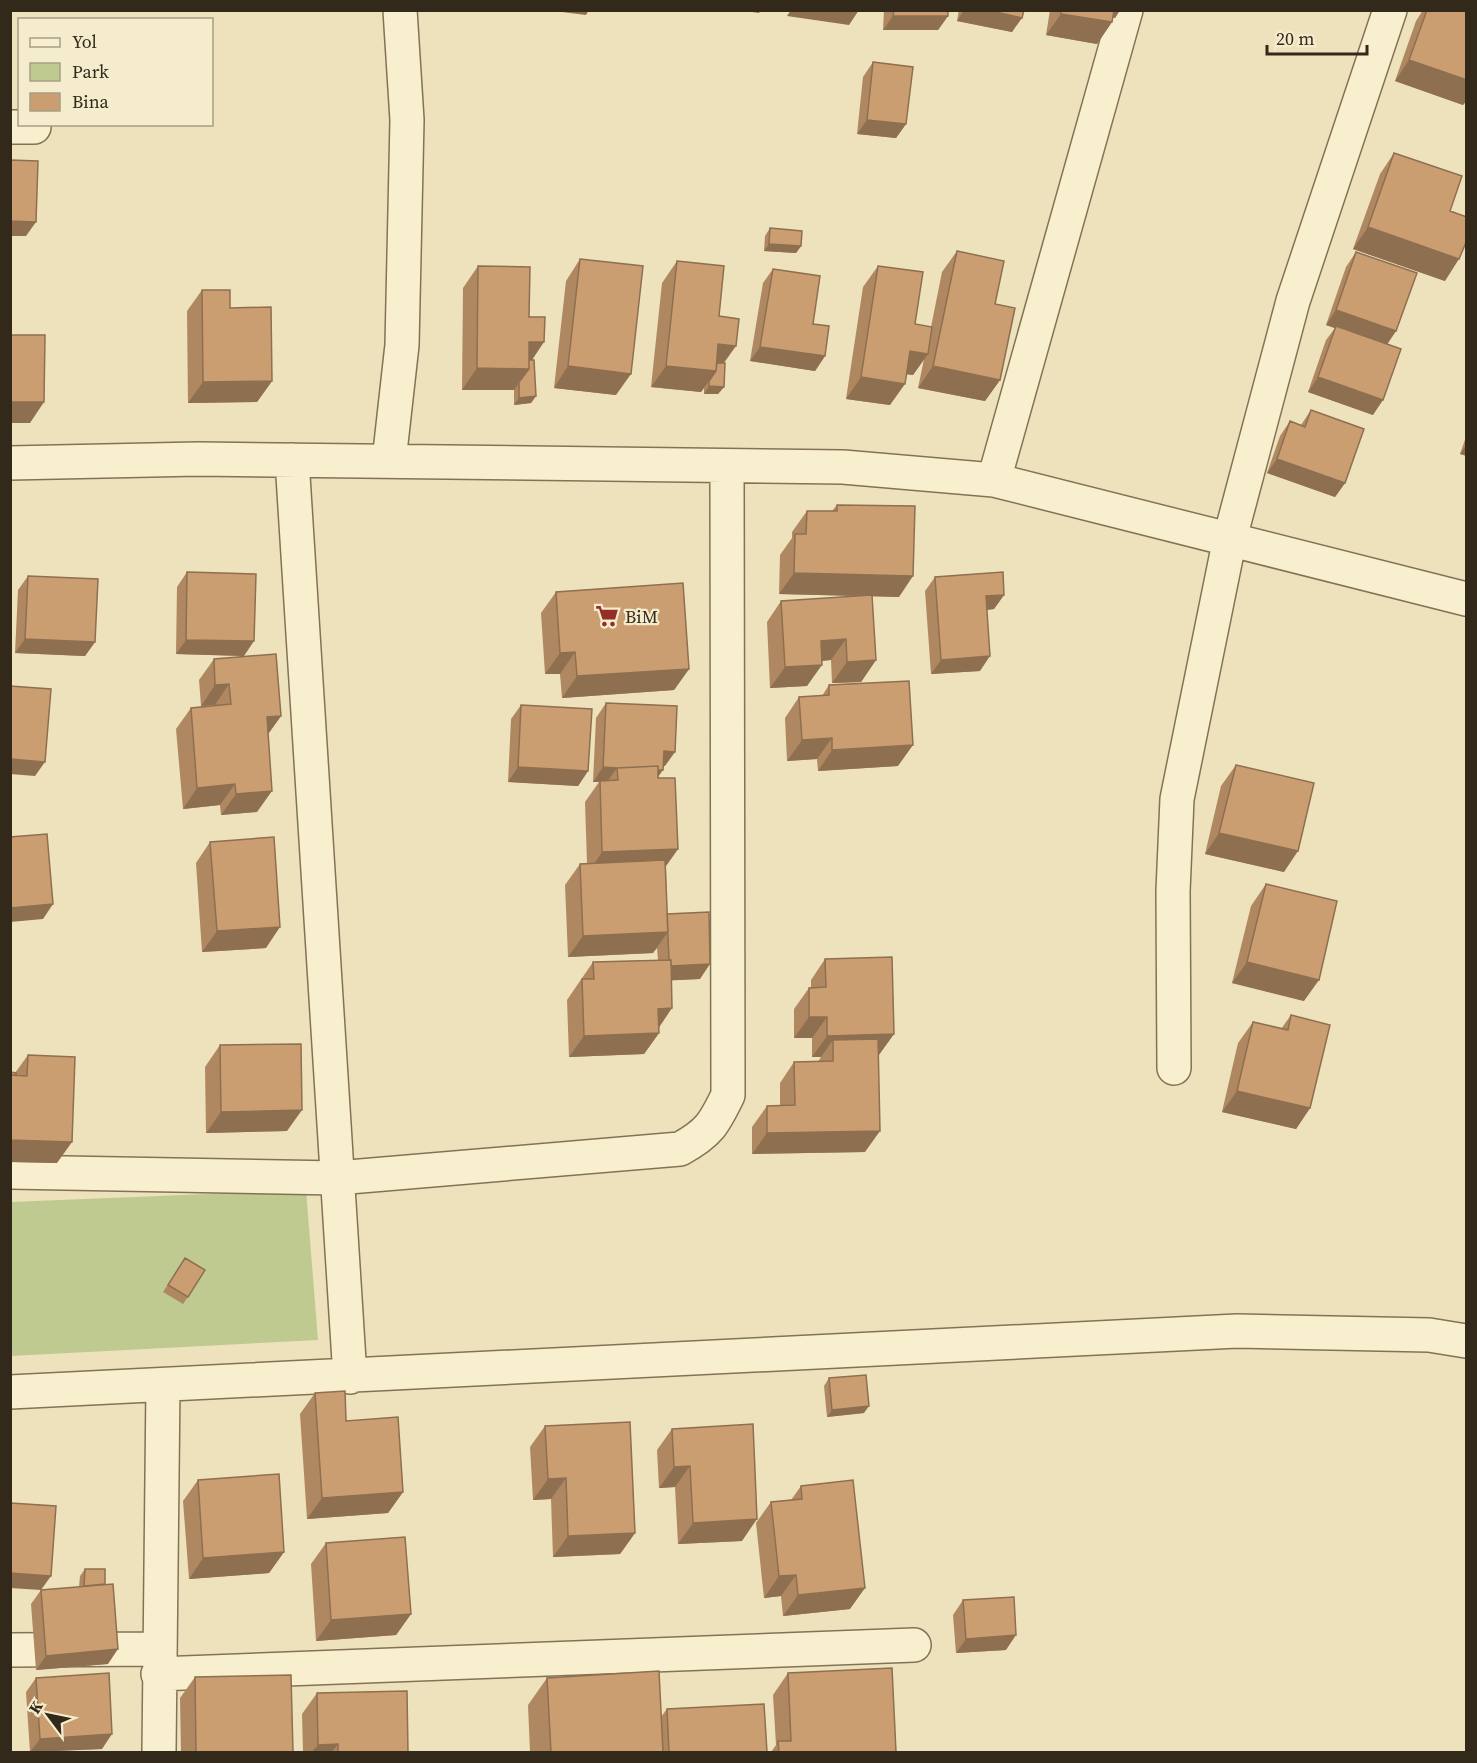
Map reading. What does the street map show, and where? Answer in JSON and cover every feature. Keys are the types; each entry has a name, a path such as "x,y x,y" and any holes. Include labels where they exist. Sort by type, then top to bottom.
{"street":[{"path":"389,461 402,345 407,120 400,10"},
{"path":"994,480 1126,10"},
{"path":"1174,1068 1173,891 1177,799 1230,538 1293,301 1390,10"},
{"path":"292,460 350,1377"},
{"path":"10,463 292,460 843,467 994,480 1467,599"},
{"path":"10,1172 337,1178 681,1149 703,1137 717,1117 728,1095 727,466"},
{"path":"10,1392 350,1377 1237,1331 1430,1335 1467,1341"},
{"path":"159,1752 158,1661 163,1385"},
{"path":"10,1650 158,1661 914,1645"}],"green space":[{"path":"306,1190 318,1340 11,1356 11,1202"}],"building":[{"path":"894,10 948,10 948,16 893,16"},
{"path":"987,10 1024,10 1022,18"},
{"path":"1061,10 1114,10 1112,22 1061,14"},
{"path":"1427,10 1467,12 1467,80 1409,60"},
{"path":"873,62 913,67 906,124 867,120"},
{"path":"1394,153 1462,176 1450,211 1467,217 1467,240 1459,259 1368,227"},
{"path":"10,160 38,161 36,222 10,221"},
{"path":"770,228 802,231 801,246 769,244"},
{"path":"957,251 1004,261 995,304 1015,308 1000,380 933,366"},
{"path":"1356,252 1417,273 1396,331 1336,310"},
{"path":"580,259 643,266 631,374 568,366"},
{"path":"677,261 724,266 719,316 739,319 736,346 718,344 716,371 666,366"},
{"path":"478,266 530,267 529,317 545,317 544,342 529,342 529,369 477,368"},
{"path":"878,266 923,272 915,324 932,327 928,354 910,351 905,384 861,377"},
{"path":"773,269 820,276 813,324 829,326 825,356 760,347"},
{"path":"202,290 230,290 230,308 271,307 272,381 203,382"},
{"path":"1336,326 1401,349 1383,400 1318,377"},
{"path":"10,335 45,335 44,402 10,402"},
{"path":"529,360 534,360 536,396 519,398 519,382 529,369"},
{"path":"717,363 725,363 724,387 709,386"},
{"path":"1311,410 1364,429 1345,483 1277,459 1290,421 1305,427"},
{"path":"837,505 915,506 913,576 794,573 795,534 806,534 807,511 837,511"},
{"path":"187,572 256,574 254,641 186,640"},
{"path":"1003,572 1004,595 986,596 990,656 941,660 935,577"},
{"path":"28,576 98,579 95,642 25,639"},
{"path":"683,583 689,669 577,676 575,652 560,653 556,592"},
{"path":"872,595 876,660 847,662 846,639 821,641 822,665 785,667 781,601"},
{"path":"276,654 281,716 267,717 272,791 236,794 235,784 197,788 191,708 231,704 229,684 215,685 214,659"},
{"path":"909,681 913,745 832,750 832,738 802,740 799,697 829,695 829,685"},
{"path":"10,686 51,689 45,762 10,759"},
{"path":"606,703 677,706 675,752 664,751 663,770 658,770 658,766 603,767"},
{"path":"521,705 592,709 588,771 518,767"},
{"path":"1236,765 1314,783 1298,851 1219,833"},
{"path":"658,766 658,778 675,778 678,849 602,852 600,781 618,780 617,768"},
{"path":"47,834 53,904 10,908 10,837"},
{"path":"274,837 280,927 217,931 210,842"},
{"path":"665,860 668,932 583,936 580,864"},
{"path":"1266,884 1337,901 1319,980 1247,962"},
{"path":"709,912 710,964 671,966 667,914"},
{"path":"892,957 894,1034 827,1036 827,1017 809,1017 809,988 826,987 825,959"},
{"path":"671,960 672,1008 658,1009 659,1033 584,1036 582,979 594,979 593,962"},
{"path":"1291,1015 1330,1025 1310,1108 1237,1091 1253,1022 1288,1030"},
{"path":"878,1039 880,1131 767,1133 767,1106 795,1105 794,1062 833,1061 833,1040"},
{"path":"301,1044 302,1110 221,1112 220,1045"},
{"path":"28,1055 75,1057 72,1142 10,1140 10,1075 27,1076"},
{"path":"185,1258 205,1270 188,1297 168,1285"},
{"path":"866,1375 869,1406 832,1410 829,1378"},
{"path":"345,1391 346,1421 398,1417 403,1492 322,1498 315,1393"},
{"path":"630,1422 635,1533 568,1536 566,1478 548,1479 545,1426"},
{"path":"753,1424 757,1519 693,1523 690,1466 674,1467 672,1429"},
{"path":"279,1474 284,1552 203,1558 198,1480"},
{"path":"853,1480 865,1588 798,1595 796,1575 779,1576 771,1502 802,1499 801,1486"},
{"path":"10,1503 56,1506 51,1576 10,1573"},
{"path":"405,1537 411,1614 331,1620 326,1543"},
{"path":"85,1569 105,1569 105,1584 84,1586"},
{"path":"113,1584 118,1649 46,1656 41,1590"},
{"path":"1014,1597 1016,1635 966,1639 963,1600"},
{"path":"892,1668 896,1752 779,1752 778,1741 791,1741 788,1673"},
{"path":"659,1671 663,1752 551,1752 547,1678"},
{"path":"109,1673 112,1734 40,1739 36,1678"},
{"path":"291,1675 293,1752 196,1752 195,1677"},
{"path":"407,1691 408,1752 338,1752 338,1744 318,1745 317,1693"},
{"path":"764,1704 767,1752 669,1752 667,1709"}],"place":[{"name":"BiM","path":"607,616"}]}
